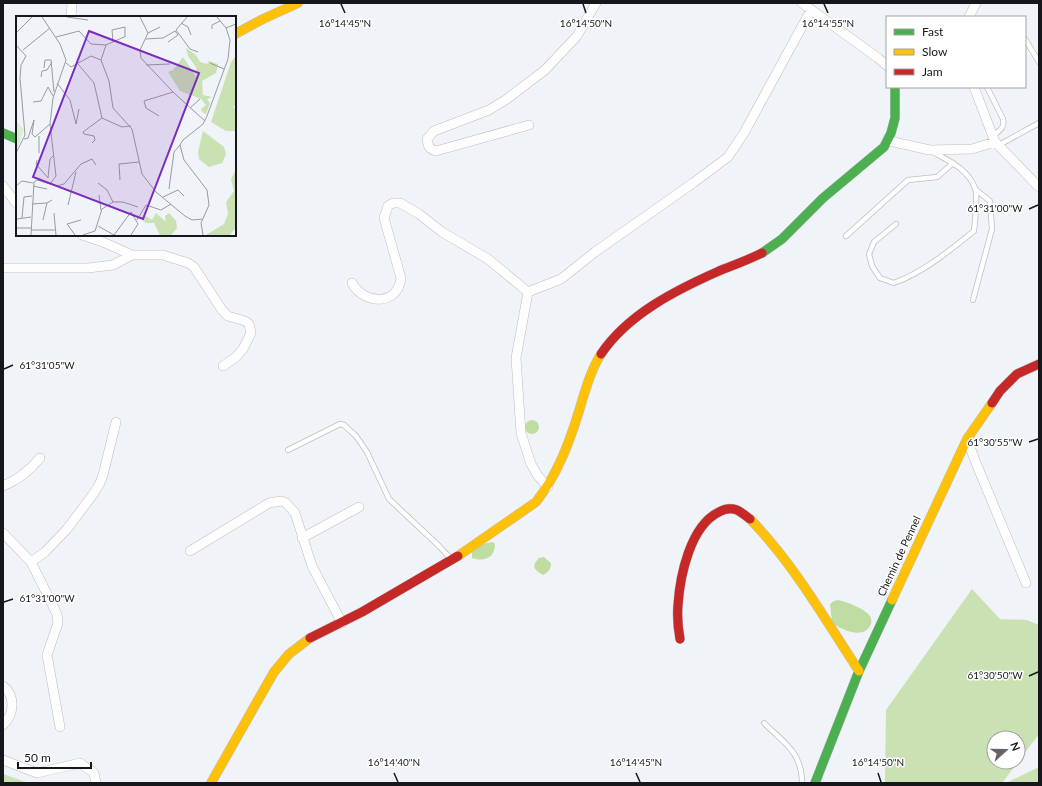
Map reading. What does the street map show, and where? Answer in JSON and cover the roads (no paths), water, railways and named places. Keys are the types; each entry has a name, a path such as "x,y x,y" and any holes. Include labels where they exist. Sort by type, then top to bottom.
{"street":[{"path":"71,16 72,3"},
{"path":"236,33 298,3"},
{"path":"529,125 436,151 431,149 428,145 427,138 434,132 489,110 507,99 545,70 577,36 596,3"},
{"path":"802,3 886,65"},
{"path":"970,16 976,3"},
{"path":"528,292 561,278 728,157 744,133 811,10"},
{"path":"211,783 274,672 288,654 306,640 374,606 452,560 536,502 548,487 563,455 592,369 600,355 618,334 630,322 668,296 759,254 775,245 804,216 889,141 894,128 895,88"},
{"path":"974,88 996,141 1035,176 1039,187"},
{"path":"3,133 16,139"},
{"path":"889,141 930,150 972,149 996,141"},
{"path":"3,186 16,203"},
{"path":"352,283 360,294 374,300 382,300 393,293 400,284 401,278 384,218 388,206 394,203 400,203 419,214 442,232 488,259 528,292"},
{"path":"85,236 132,255 163,255 188,263 194,267 222,310 228,316 245,321 249,324 251,333 243,349 236,357 223,366"},
{"path":"3,268 88,268 113,265 132,255"},
{"path":"528,292 516,358 521,433 531,464 538,476 548,487"},
{"name":"Chemin de Pennel","path":"815,783 858,671 967,439 1000,391 1018,374 1039,364"},
{"path":"31,562 45,552 67,529 94,493 103,475 116,422"},
{"path":"967,439 1026,583"},
{"path":"3,486 20,477 40,458"},
{"path":"190,551 269,503 277,501 286,503 291,508 297,519 302,538 316,573 342,623"},
{"path":"302,538 359,507"},
{"path":"680,639 677,621 682,576 694,538 703,524 712,516 725,509 737,510 747,515 761,528 780,552 858,671"},
{"path":"3,533 31,562 58,618 58,624 47,655 60,727"},
{"path":"3,686 11,697 13,708 11,715 3,725"},
{"path":"3,760 37,773 80,762 94,773 96,783"}],"lane":[{"path":"1026,41 1039,62"},
{"path":"988,88 1004,124 996,141"},
{"path":"996,141 1039,123"},
{"path":"930,150 952,162 967,174 975,189 990,201 992,229 973,300"},
{"path":"846,236 908,180 937,177 952,162"},
{"path":"896,224 874,242 869,254 872,266 880,278 894,283 907,278 943,256 974,231 975,189"},
{"path":"288,450 340,424 344,425 356,436 368,452 389,499 452,560"},
{"path":"764,723 795,754 800,765 802,783"}]}
